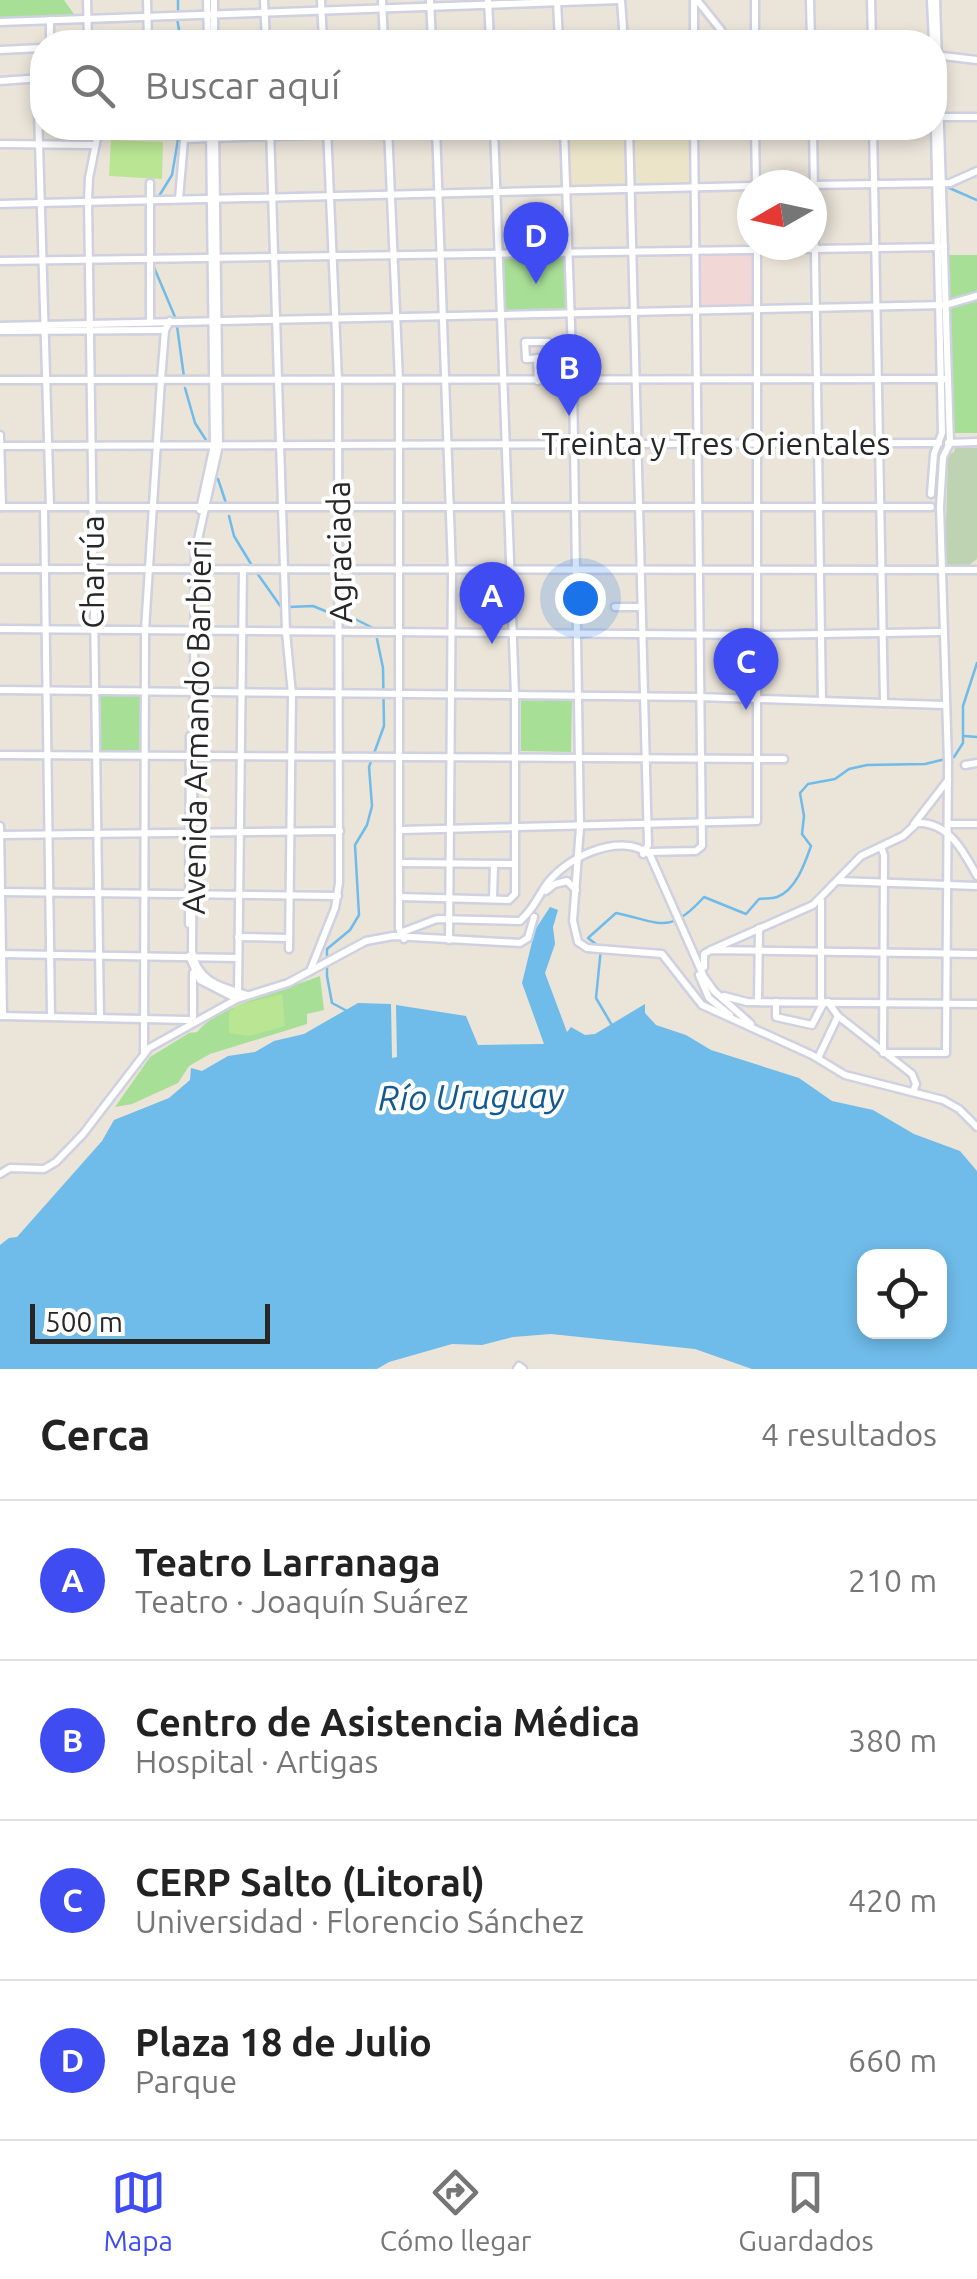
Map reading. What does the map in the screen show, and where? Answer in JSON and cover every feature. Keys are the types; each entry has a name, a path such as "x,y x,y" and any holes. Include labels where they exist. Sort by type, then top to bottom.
{"street":[{"path":"87,0 88,30"},
{"path":"147,0 148,30"},
{"path":"210,0 211,30"},
{"path":"264,0 265,30"},
{"path":"321,0 323,30"},
{"path":"0,22 322,11 382,4 620,0 623,30"},
{"path":"695,30 696,0"},
{"path":"696,0 721,30"},
{"path":"754,0 754,30"},
{"path":"810,0 811,30"},
{"path":"871,0 872,30"},
{"path":"933,30 934,0"},
{"path":"934,0 936,30"},
{"path":"557,1 558,30"},
{"path":"488,3 489,30"},
{"path":"382,4 383,30"},
{"path":"430,4 431,30"},
{"path":"50,20 50,30"},
{"path":"0,50 30,49"},
{"path":"947,56 977,60"},
{"path":"0,80 30,78"},
{"path":"947,117 977,116"},
{"path":"38,140 48,446 44,570 51,1017"},
{"name":"Charrúa","path":"96,140 88,201 100,1017"},
{"path":"179,199 184,140"},
{"name":"Avenida Armando Barbieri","path":"195,970 191,958 194,569 202,508 217,445 212,140"},
{"path":"271,140 286,632 292,694 288,949"},
{"name":"Agraciada","path":"310,971 338,896 340,831 337,318 327,140"},
{"path":"388,140 399,381 403,937"},
{"path":"437,140 452,570 449,940"},
{"path":"400,898 514,897 515,695 495,140"},
{"path":"565,140 573,381 580,827 575,936 581,945 593,950 662,954 697,1002 732,1013"},
{"path":"629,140 647,853 709,998 760,1031 845,1075 952,1104 977,1127"},
{"path":"403,937 412,928 431,920 520,921 537,904 546,885 580,857 623,846 647,853 696,851 702,846 694,140"},
{"path":"754,170 755,140"},
{"path":"812,170 813,140"},
{"path":"873,140 884,703"},
{"path":"938,140 944,379 942,433 932,465 931,494 938,505"},
{"path":"0,144 95,145"},
{"path":"827,185 940,184 958,182 977,170"},
{"path":"150,183 150,324"},
{"path":"0,204 737,186"},
{"path":"827,248 941,247"},
{"path":"0,261 737,248"},
{"path":"401,830 757,821 757,260"},
{"path":"815,260 822,701"},
{"path":"0,329 170,320 942,305 977,296"},
{"path":"144,1052 145,630 160,380 165,330 170,320"},
{"path":"150,324 165,330"},
{"path":"526,342 548,342 549,358 538,358 526,359 526,342"},
{"path":"548,350 572,349"},
{"path":"538,358 538,381"},
{"path":"0,380 944,379"},
{"path":"883,1053 946,1053 948,762 938,505 943,457 950,441 944,379"},
{"path":"942,433 945,442 977,442"},
{"path":"0,435 1,507 698,509 938,505"},
{"name":"Treinta y Tres Orientales","path":"0,446 879,442 938,446 943,457"},
{"path":"931,494 926,500 938,505"},
{"path":"231,999 238,958 240,894 243,569"},
{"path":"0,570 977,570"},
{"path":"615,607 641,607"},
{"path":"0,629 401,634 942,632"},
{"path":"0,690 643,697 944,705"},
{"path":"0,756 784,760"},
{"path":"965,766 977,763"},
{"path":"704,967 704,954 759,927 790,917 821,899 861,856 903,836 948,780"},
{"path":"913,826 921,821 948,834 977,876"},
{"path":"948,824 977,824"},
{"path":"0,826 1,1016 191,1020"},
{"path":"0,834 340,831"},
{"path":"881,847 883,1053"},
{"path":"400,863 515,864"},
{"path":"493,899 494,864"},
{"path":"545,892 578,876"},
{"path":"566,882 576,890"},
{"path":"837,882 977,886"},
{"path":"1,892 338,896"},
{"path":"776,1002 776,1017 812,1025 824,1002 821,899"},
{"path":"0,1162 10,1168 44,1169 56,1162 83,1134 144,1052 231,999 278,988 373,939 520,942 528,938 534,917"},
{"path":"758,1001 759,927"},
{"path":"682,933 704,977 732,1013"},
{"path":"238,937 288,938"},
{"path":"711,950 977,954"},
{"path":"1,954 238,958"},
{"path":"195,970 231,999"},
{"path":"195,970 208,986 231,999"},
{"path":"191,1020 195,970"},
{"path":"718,994 746,1002 977,1004"},
{"path":"732,1000 732,1013"},
{"path":"732,1013 746,1002"},
{"path":"824,1002 915,1079 913,1092"},
{"path":"818,1058 838,1016"},
{"path":"144,1041 153,1046"},
{"path":"901,1066 899,1058 904,1053"},
{"path":"0,1174 10,1168"}],"shaded area":[{"path":"568,140 624,140 626,185 571,187"},
{"path":"633,140 692,140 693,185 641,185 634,174"},
{"path":"737,251 737,260 754,260 756,307 701,308 699,252"}],"green space":[{"path":"0,0 64,0 76,17 0,21"},
{"path":"111,140 163,142 162,179 109,176"},
{"path":"948,255 977,255 977,433 952,433"},
{"path":"567,256 568,311 505,311 504,258"},
{"path":"955,447 977,448 977,559 968,566 948,565 945,561 948,455"},
{"path":"100,694 140,696 141,750 100,751"},
{"path":"521,700 572,701 571,752 521,751"},
{"path":"320,976 324,1010 307,1014 307,1024 210,1054 189,1066 178,1083 132,1104 115,1107 150,1057 236,1006"},
{"path":"282,994 285,1026 249,1036 229,1033 229,1012 238,1005"}],"water":[{"name":"Río Uruguay","path":"550,907 558,910 553,927 555,944 545,973 567,1032 571,1027 585,1035 595,1034 645,1004 645,1013 656,1025 686,1035 711,1050 799,1078 832,1101 873,1110 914,1134 960,1151 977,1171 977,1369 752,1369 695,1349 551,1334 513,1337 482,1345 452,1344 377,1369 0,1369 0,1245 17,1237 102,1141 114,1120 169,1098 190,1080 191,1068 202,1071 228,1056 255,1052 274,1041 304,1034 358,1003 391,1004 392,1058 397,1057 396,1005 466,1016 478,1045 544,1044 522,983 535,930"}],"waterway":[{"path":"178,0 178,11"},
{"path":"177,18 179,30"},
{"path":"159,196 172,175 178,140"},
{"path":"947,187 977,200"},
{"path":"153,265 175,317"},
{"path":"177,326 184,377"},
{"path":"185,388 195,423 206,440"},
{"path":"218,479 227,506"},
{"path":"229,516 234,536 251,564"},
{"path":"257,573 281,607"},
{"path":"289,607 313,606 330,613"},
{"path":"343,613 375,629"},
{"path":"347,1011 332,1003 327,949 350,930 359,915 355,845 367,825 372,806 369,767 384,726 383,668 377,639"},
{"path":"613,1027 596,998 601,948 588,938 616,913 672,922 704,897 746,914 759,899 784,893 799,875 811,846 802,834 800,793 808,784 835,779 849,769 925,764 954,757 963,743 963,706 977,663"},
{"path":"964,736 977,737"}],"place":[{"name":"Plaza 18 de Julio","path":"536,284"},
{"name":"Centro de Asistencia Médica","path":"569,416"},
{"name":"Teatro Larranaga","path":"492,644"},
{"name":"CERP Salto (Litoral)","path":"746,710"}]}
